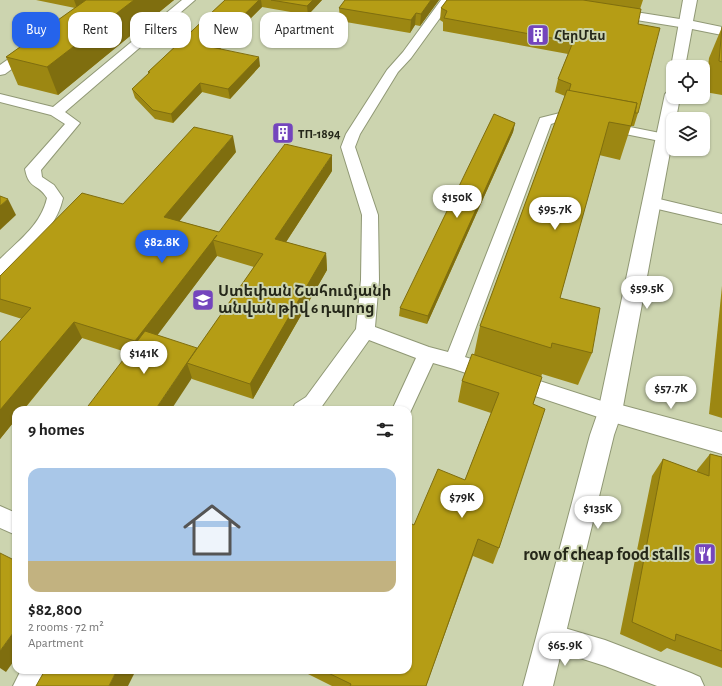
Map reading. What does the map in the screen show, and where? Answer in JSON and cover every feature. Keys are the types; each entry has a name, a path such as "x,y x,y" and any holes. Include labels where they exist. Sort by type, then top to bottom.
{"street":[{"path":"679,60 690,0"},
{"path":"598,10 722,30"},
{"path":"538,686 602,434 610,412 671,104"},
{"path":"610,412 722,443"}],"lane":[{"path":"56,112 189,0"},
{"path":"308,406 313,403 364,331 370,280 370,215 348,147 353,134 392,70 407,55 447,0"},
{"path":"0,71 32,48"},
{"path":"0,98 56,112 73,122 33,169 35,179 49,188 55,198 52,211 44,225 0,270"},
{"path":"454,361 545,121 560,117 664,138"},
{"path":"651,202 722,219"},
{"path":"364,331 427,354 454,361 610,412"},
{"path":"404,406 427,354"},
{"path":"0,517 12,522"},
{"path":"551,637 605,652 691,686"},
{"path":"26,686 34,674"}],"building":[{"path":"86,0 134,0 118,12 69,12"},
{"path":"225,0 259,0 247,12 212,12"},
{"path":"271,0 313,0 307,6"},
{"path":"345,0 431,0 421,14 416,13 411,20 339,8"},
{"path":"447,0 583,0 641,9 638,24 660,28 638,113 635,113 637,103 569,91 571,84 558,79 573,42 444,18 447,11 441,8"},
{"path":"68,13 68,48 72,48 47,67 6,57 19,48 60,48 60,19"},
{"path":"199,24 199,48 216,48 259,57 228,89 200,83 171,114 153,110 132,89 174,48 191,48 191,32"},
{"path":"722,27 722,62 719,61"},
{"path":"567,90 637,103 631,126 609,122 560,298 600,308 592,353 552,343 551,348 480,326"},
{"path":"494,114 515,123 428,316 400,308"},
{"path":"194,127 233,136 164,217 219,232 285,144 332,155 275,239 326,253 250,384 187,363 263,254 213,240 135,341 74,322 0,410 0,342 31,308 0,299 0,276 82,193 123,204"},
{"path":"0,196 8,199 0,206"},
{"path":"145,331 197,348 158,406 88,406"},
{"path":"472,354 542,377 533,404 545,409 499,548 478,539 426,686 350,686 351,684 330,674 412,674 412,524 414,525 438,469 465,480 499,393 462,381"},
{"path":"710,454 722,457 722,651 676,634 675,641 632,622 663,459 709,476"},
{"path":"0,553 12,559 12,634 0,651"},
{"path":"43,674 115,674 109,686 36,686"}],"place":[{"name":"ՀերՄես","path":"538,35"},
{"name":"ТП-1894","path":"283,133"},
{"name":"Ստեփան Շահումյանի անվան թիվ 6 դպրոց","path":"203,300"},
{"name":"row of cheap food stalls","path":"705,554"}]}
